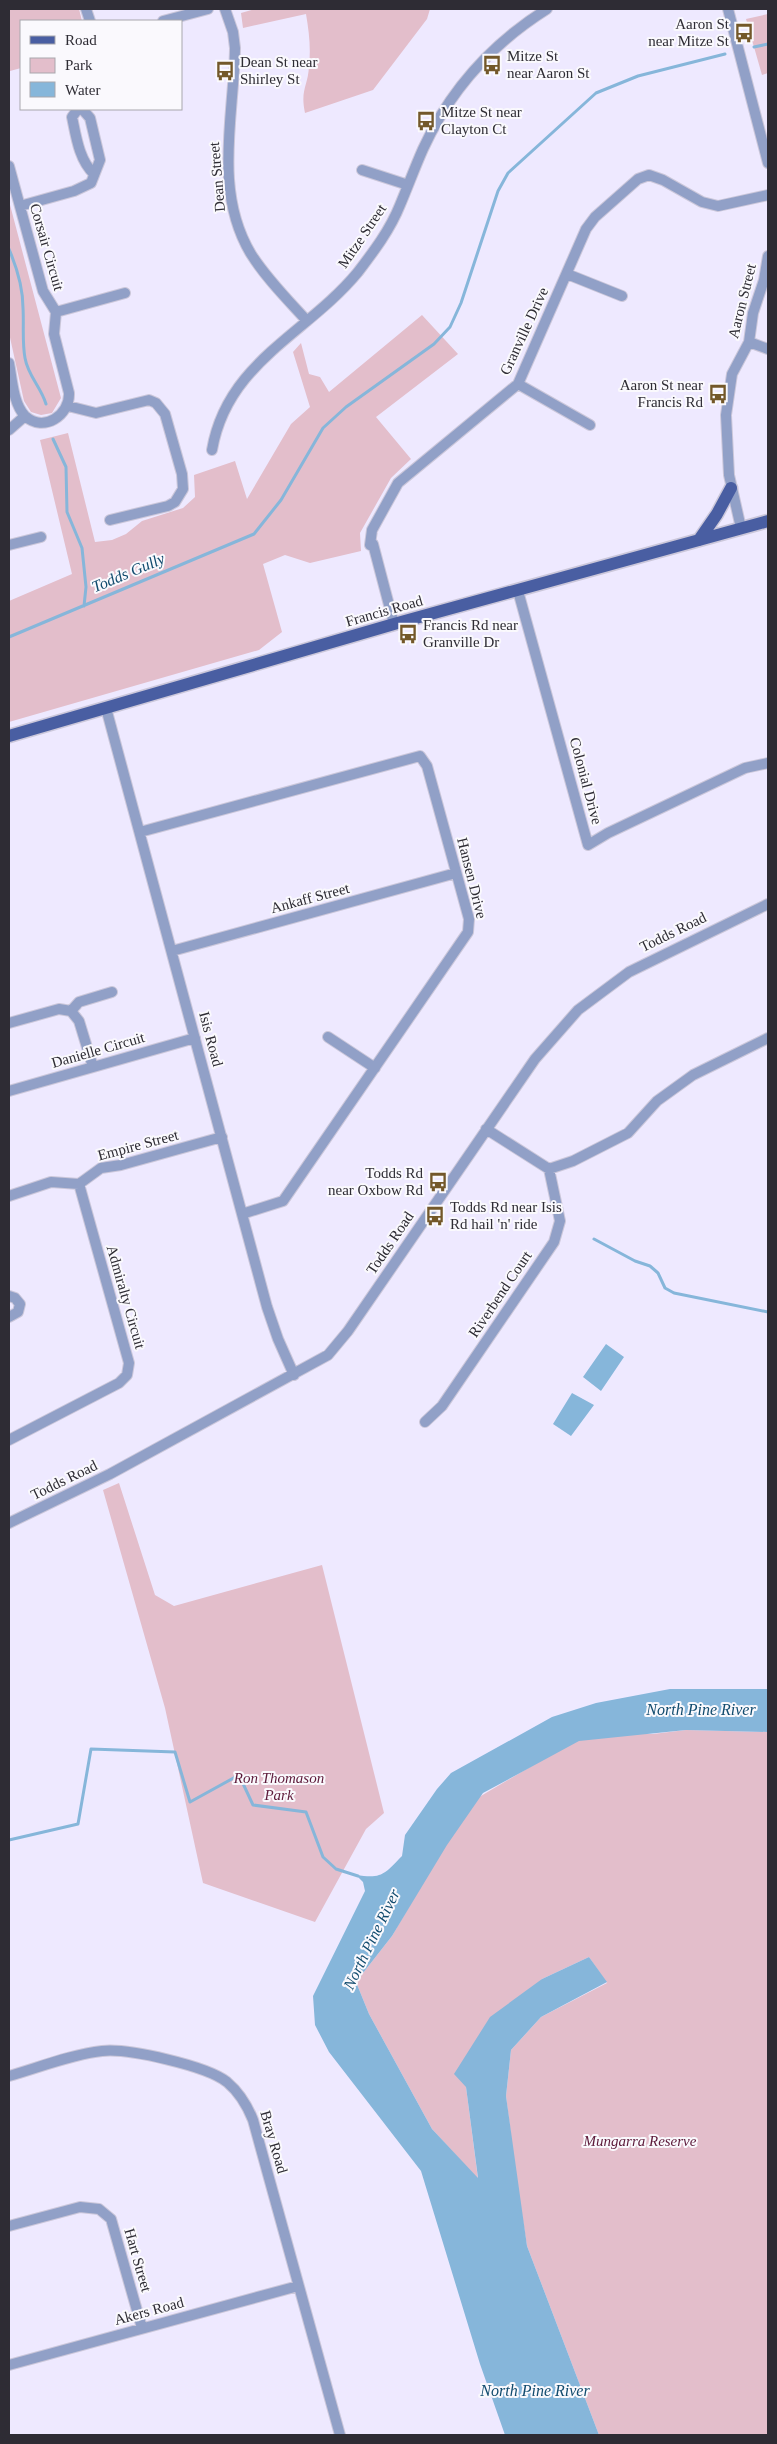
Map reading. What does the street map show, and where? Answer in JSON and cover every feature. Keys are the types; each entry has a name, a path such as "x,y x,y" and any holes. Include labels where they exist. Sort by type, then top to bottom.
{"main road":[{"path":"698,540 717,514 732,488"},
{"name":"Francis Road","path":"9,736 394,624 768,521"}],"street":[{"path":"167,20 208,9"},
{"name":"Dean Street","path":"225,9 233,32 235,48 228,164 231,198 238,225 251,254 307,321"},
{"name":"Mitze Street","path":"212,450 215,431 239,387 255,366 338,294 373,253 387,231 430,134 457,91 488,55 519,27 547,9"},
{"path":"728,9 768,163"},
{"path":"77,110 72,117 84,162 94,174"},
{"path":"20,206 86,187 91,183 100,160 90,118 83,110"},
{"name":"Corsair Circuit","path":"9,166 43,291 56,312 54,334 69,393 68,406"},
{"path":"362,170 408,185"},
{"name":"Granville Drive","path":"394,624 372,544 370,546 372,530 398,483 518,384 586,229 595,217 638,179 650,175 663,180 702,202 718,206 768,194"},
{"name":"Aaron Street","path":"741,528 726,448 726,415 732,374 749,342 753,313 764,280 768,256"},
{"path":"567,274 622,296"},
{"path":"56,312 125,294"},
{"path":"749,342 768,349"},
{"path":"9,363 18,403 25,416 31,420 46,422 59,417 68,406 96,413 149,400 156,403 165,414 182,474 183,489 180,496 168,506 110,520"},
{"path":"518,384 590,425"},
{"path":"9,430 25,416"},
{"path":"9,545 41,537"},
{"name":"Colonial Drive","path":"518,591 588,845 608,833 745,768 768,763"},
{"name":"Isis Road","path":"106,708 267,1307 278,1339 294,1374"},
{"name":"Hansen Drive","path":"140,832 420,756 427,766 469,919 468,932 283,1201 242,1214"},
{"name":"Ankaff Street","path":"172,952 456,873"},
{"name":"Todds Road","path":"9,1523 110,1474 328,1355 338,1345 486,1129 555,1034 578,1010 605,988 652,958 768,904"},
{"path":"71,1011 79,1002 112,992"},
{"path":"9,1023 59,1009 71,1011 79,1021 93,1067"},
{"path":"328,1037 375,1068"},
{"name":"Danielle Circuit","path":"9,1091 195,1038"},
{"path":"486,1129 549,1169 572,1161 628,1133 657,1101 693,1075 768,1038"},
{"name":"Empire Street","path":"79,1184 101,1168 121,1165 222,1138"},
{"name":"Riverbend Court","path":"426,1422 442,1406 554,1242 560,1221 549,1169"},
{"path":"9,1196 51,1182 79,1184"},
{"name":"Admiralty Circuit","path":"9,1440 119,1383 127,1375 129,1363 79,1184"},
{"path":"9,1296 15,1298 20,1304 18,1312 9,1317"},
{"name":"Bray Road","path":"9,2076 100,2051 116,2050 168,2061 212,2074 226,2081 240,2093 253,2120 340,2435"},
{"name":"Hart Street","path":"9,2226 80,2206 99,2209 111,2219 142,2328"},
{"name":"Akers Road","path":"9,2365 298,2286"}],"green space":[{"path":"9,9 79,9 82,20 20,20 20,68 10,71"},
{"path":"255,9 430,9 427,19 373,90 305,113 303,98 310,53 306,14 243,28 241,13"},
{"path":"768,14 768,73 762,75 746,19"},
{"path":"9,201 61,398 52,413 41,415 31,412 24,401 9,333"},
{"path":"422,315 458,354 376,417 411,459 391,478 360,533 361,551 310,563 285,555 263,564 282,632 259,650 9,722 9,601 72,574 40,440 68,433 95,542 112,540 126,534 142,521 183,508 195,497 194,475 235,461 247,499 291,424 310,407 293,352 301,343 309,374 320,377 329,392"},
{"name":"Ron Thomason Park","path":"119,1483 155,1595 174,1606 322,1565 384,1813 366,1829 315,1922 203,1883 165,1708 103,1490"},
{"name":"Mungarra Reserve","path":"686,1730 768,1732 768,2435 599,2435 527,2246 516,2177 509,2153 511,2135 506,2096 511,2050 541,2017 607,1983 589,1957 542,1979 466,2087 478,2179 432,2129 369,2014 356,1982 392,1936 469,1803 586,1734 653,1734"}],"water":[{"path":"606,1344 624,1357 601,1391 583,1377"},
{"path":"572,1393 594,1405 571,1436 553,1424"},
{"name":"North Pine River","path":"670,1689 768,1689 768,1732 686,1730 579,1741 483,1793 447,1845 392,1936 356,1982 369,2014 432,2129 478,2178 466,2087 454,2074 490,2017 542,1979 589,1957 607,1982 541,2017 511,2050 506,2096 527,2246 599,2435 505,2435 480,2364 421,2171 329,2052 315,2025 313,1996 365,1891 363,1882 356,1875 372,1876 382,1874 402,1856 405,1835 437,1789 451,1773 552,1717 596,1703"}],"waterway":[{"path":"754,47 768,44"},
{"path":"9,637 254,534 281,500 323,428 346,407 434,344 450,327 461,303 498,191 508,173 596,93 638,76 725,54"},
{"path":"9,249 21,285 25,358 46,404"},
{"path":"53,439 66,467 67,512 82,548 86,587 84,606"},
{"path":"594,1239 635,1261 650,1266 658,1273 665,1288 674,1293 768,1312"},
{"name":"Todds Gully","path":"9,1840 78,1824 91,1749 175,1752 190,1802 239,1775 253,1805 306,1812 323,1857 336,1869 358,1876"}],"place":[{"name":"Aaron St near Mitze St","path":"744,33"},
{"name":"Mitze St near Aaron St","path":"492,65"},
{"name":"Dean St near Shirley St","path":"225,71"},
{"name":"Mitze St near Clayton Ct","path":"426,121"},
{"name":"Aaron St near Francis Rd","path":"718,394"},
{"name":"Francis Rd near Granville Dr","path":"408,634"},
{"name":"Todds Rd near Oxbow Rd","path":"438,1182"},
{"name":"Todds Rd near Isis Rd hail 'n' ride","path":"435,1216"}]}
